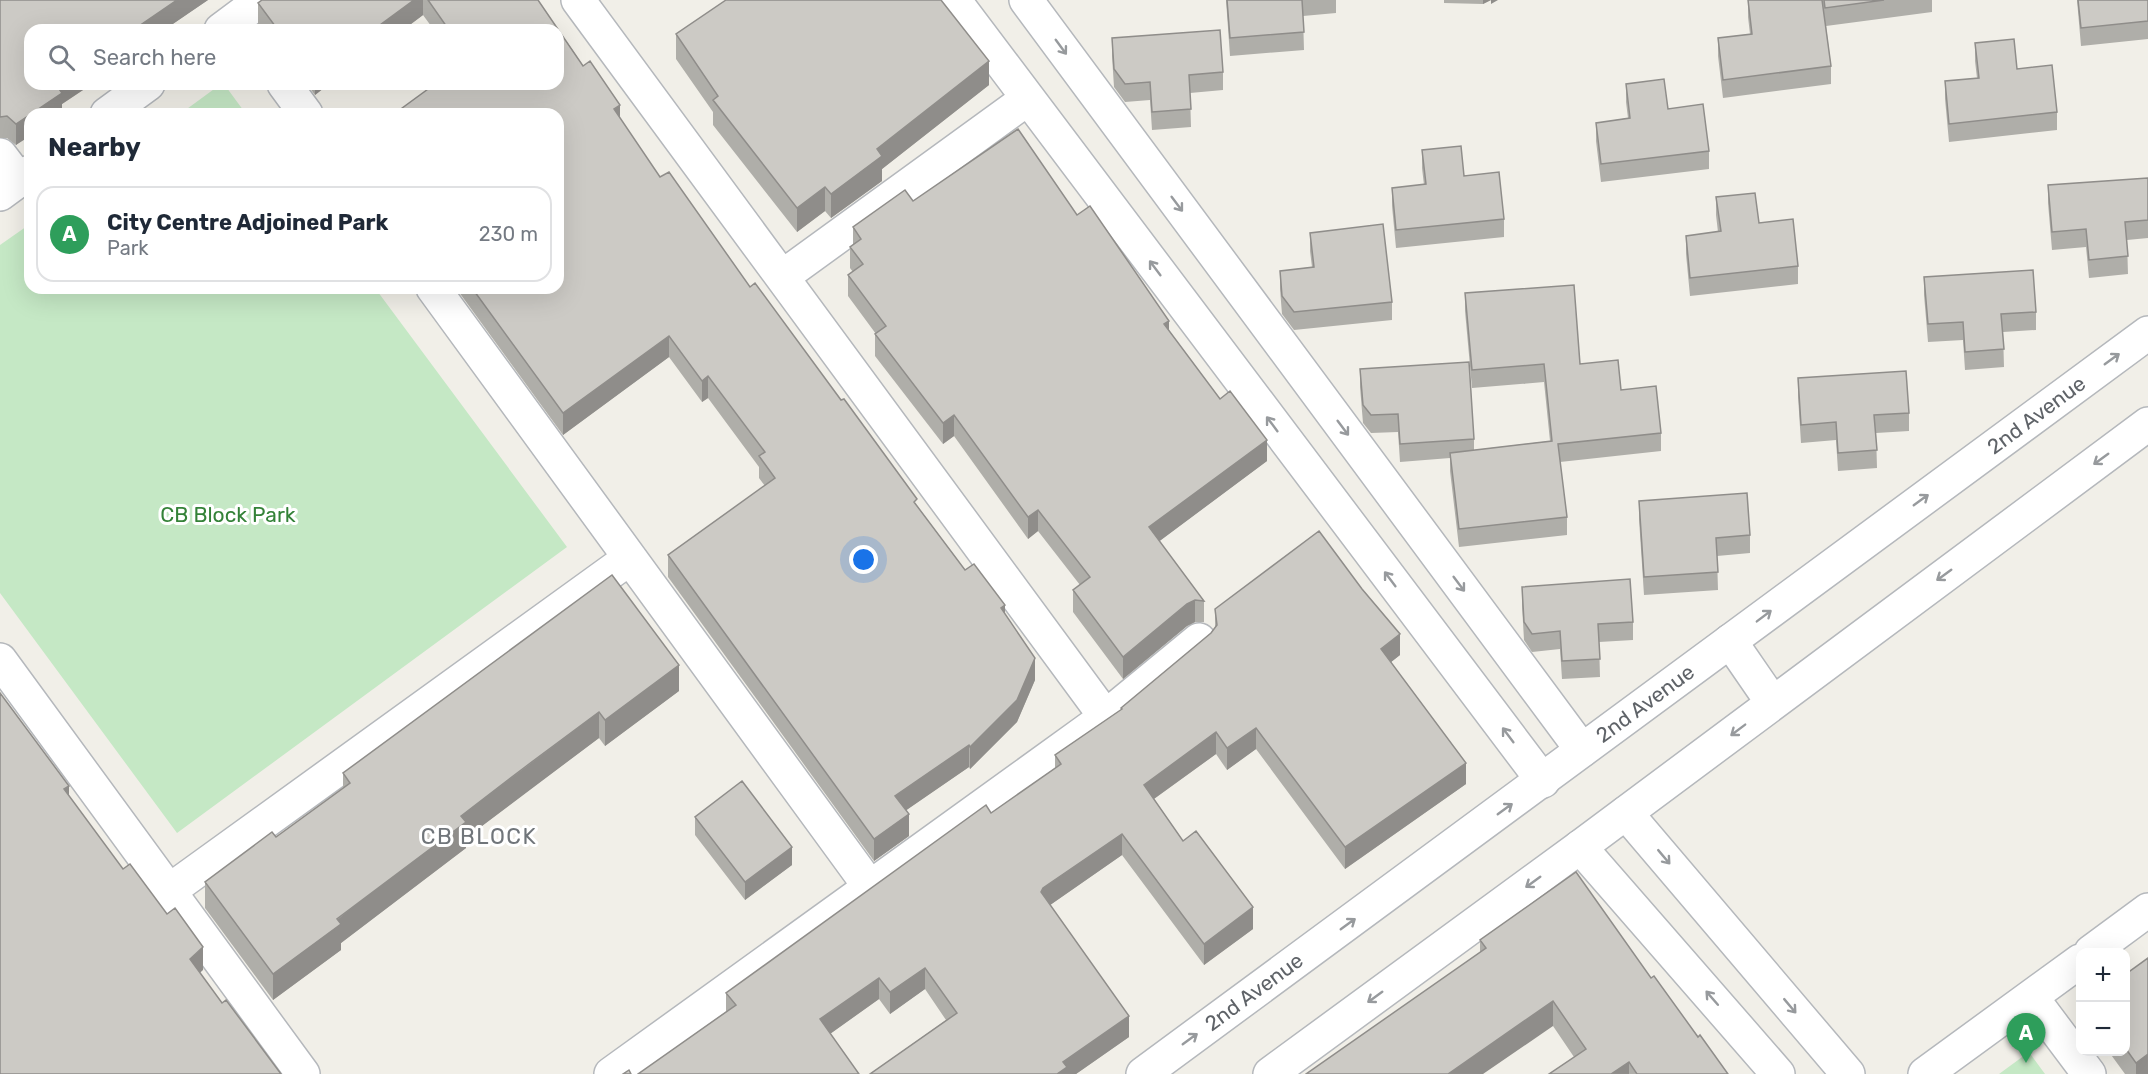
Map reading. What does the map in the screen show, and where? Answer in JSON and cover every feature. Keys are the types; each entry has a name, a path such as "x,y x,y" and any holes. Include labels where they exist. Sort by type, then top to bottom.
{"street":[{"path":"578,0 1105,716"},
{"path":"954,0 1543,782"},
{"path":"1026,0 1582,750"},
{"path":"116,108 140,90"},
{"path":"288,90 302,108"},
{"path":"782,277 1027,99"},
{"path":"437,294 870,887"},
{"name":"2nd Avenue","path":"1143,1074 1543,782 1582,750 2148,333"},
{"path":"1270,1074 1580,848 1772,702 2148,424"},
{"path":"169,891 630,558"},
{"path":"611,1074 646,1064 870,887 1105,716 1199,640"},
{"path":"1730,641 1772,702"},
{"path":"0,660 303,1074"},
{"path":"1626,813 1848,1074"},
{"path":"1580,848 1778,1074"},
{"path":"2096,948 2148,910"},
{"path":"1925,1074 2076,964"},
{"path":"2032,998 2089,1074"}],"green space":[{"path":"213,90 228,90 242,108 188,108"},
{"name":"CB Block Park","path":"24,228 24,294 379,294 567,547 177,833 0,593 0,245"},
{"path":"2029,1052 2045,1074 1999,1074"}],"building":[{"path":"0,0 177,0 142,24 24,24 24,90 60,90 62,93 40,108 24,108 24,119 16,124 7,116 0,117"},
{"path":"262,0 414,0 381,24 274,24 258,3"},
{"path":"428,0 538,0 554,24 445,24"},
{"path":"726,0 941,0 989,61 877,149 882,156 831,194 825,187 797,208 713,100 718,96 676,34"},
{"path":"1227,0 1302,0 1304,32 1230,38"},
{"path":"1748,0 1822,0 1831,66 1723,80 1718,38 1752,34"},
{"path":"1824,0 1884,0 1825,8"},
{"path":"2078,0 2148,0 2148,21 2081,28"},
{"path":"1220,30 1223,72 1189,75 1191,109 1152,112 1150,82 1125,84 1114,69 1112,38"},
{"path":"564,38 583,66 590,61 620,105 614,109 660,177 669,172 750,287 755,283 841,400 844,399 917,499 914,502 965,570 974,564 1005,605 1001,608 1035,658 1017,700 970,747 969,745 895,796 909,814 874,839 668,555 775,478 759,456 765,452 708,376 702,381 669,336 563,413 476,294 564,294 564,108 402,108 427,90 564,90"},
{"path":"2014,39 2017,69 2052,65 2057,112 1949,124 1945,81 1979,78 1975,43"},
{"path":"1664,79 1668,109 1703,104 1709,151 1601,164 1596,123 1630,118 1626,84"},
{"path":"1018,129 1077,215 1090,206 1169,321 1164,324 1220,399 1230,391 1267,440 1149,527 1204,601 1195,600 1187,604 1123,657 1073,590 1090,577 1038,510 1028,517 954,415 943,423 875,334 886,326 848,275 863,264 850,247 861,239 853,227 905,190 913,201"},
{"path":"1461,146 1464,176 1499,172 1504,219 1396,230 1392,188 1426,184 1422,150"},
{"path":"2148,178 2148,220 2125,222 2128,256 2089,260 2086,229 2052,232 2048,185"},
{"path":"1755,193 1759,223 1793,219 1798,266 1690,278 1686,236 1721,231 1716,197"},
{"path":"1383,224 1392,302 1294,312 1282,296 1280,271 1314,267 1310,233"},
{"path":"2033,270 2036,312 2001,314 2004,349 1965,352 1963,322 1928,324 1924,277"},
{"path":"1574,285 1580,364 1618,360 1621,390 1656,386 1661,433 1558,444 1567,517 1459,529 1450,453 1552,441 1544,364 1472,370 1465,293"},
{"path":"1469,362 1474,439 1400,444 1398,414 1371,415 1363,405 1360,369"},
{"path":"1906,371 1909,413 1874,415 1877,450 1838,453 1836,422 1801,425 1798,378"},
{"path":"1747,493 1750,535 1716,538 1718,572 1644,577 1639,501"},
{"path":"1319,531 1362,589 1400,634 1381,649 1466,763 1345,847 1256,728 1227,748 1216,732 1144,785 1183,841 1196,831 1253,907 1204,944 1122,834 1043,888 1041,892 1129,1016 1063,1062 1067,1067 1057,1074 870,1074 957,1013 925,968 890,992 879,978 820,1019 859,1074 638,1074 736,1005 726,993 986,805 991,813 1061,764 1055,755 1122,709 1211,633 1217,625 1215,609"},
{"path":"612,575 679,665 605,720 599,712 525,767 461,816 466,822 337,919 341,924 273,974 205,882 272,832 276,837 350,783 343,773"},
{"path":"1630,579 1633,622 1598,624 1600,659 1562,661 1560,631 1532,634 1524,622 1522,587"},
{"path":"0,693 69,786 64,789 123,869 130,864 167,914 175,908 203,947 190,959 222,1003 226,1000 281,1074 0,1074"},
{"path":"742,781 792,847 745,882 695,817"},
{"path":"1576,872 1651,978 1654,976 1728,1074 1637,1074 1629,1062 1611,1074 1549,1074 1586,1049 1553,1001 1448,1074 1306,1074 1486,948 1480,940"},
{"path":"2148,958 2148,1054 2136,1063 2130,1055 2130,971"}],"place":[{"name":"City Centre Adjoined Park","path":"2026,1063"}],"district":[{"name":"CB BLOCK","path":"479,836"}]}
